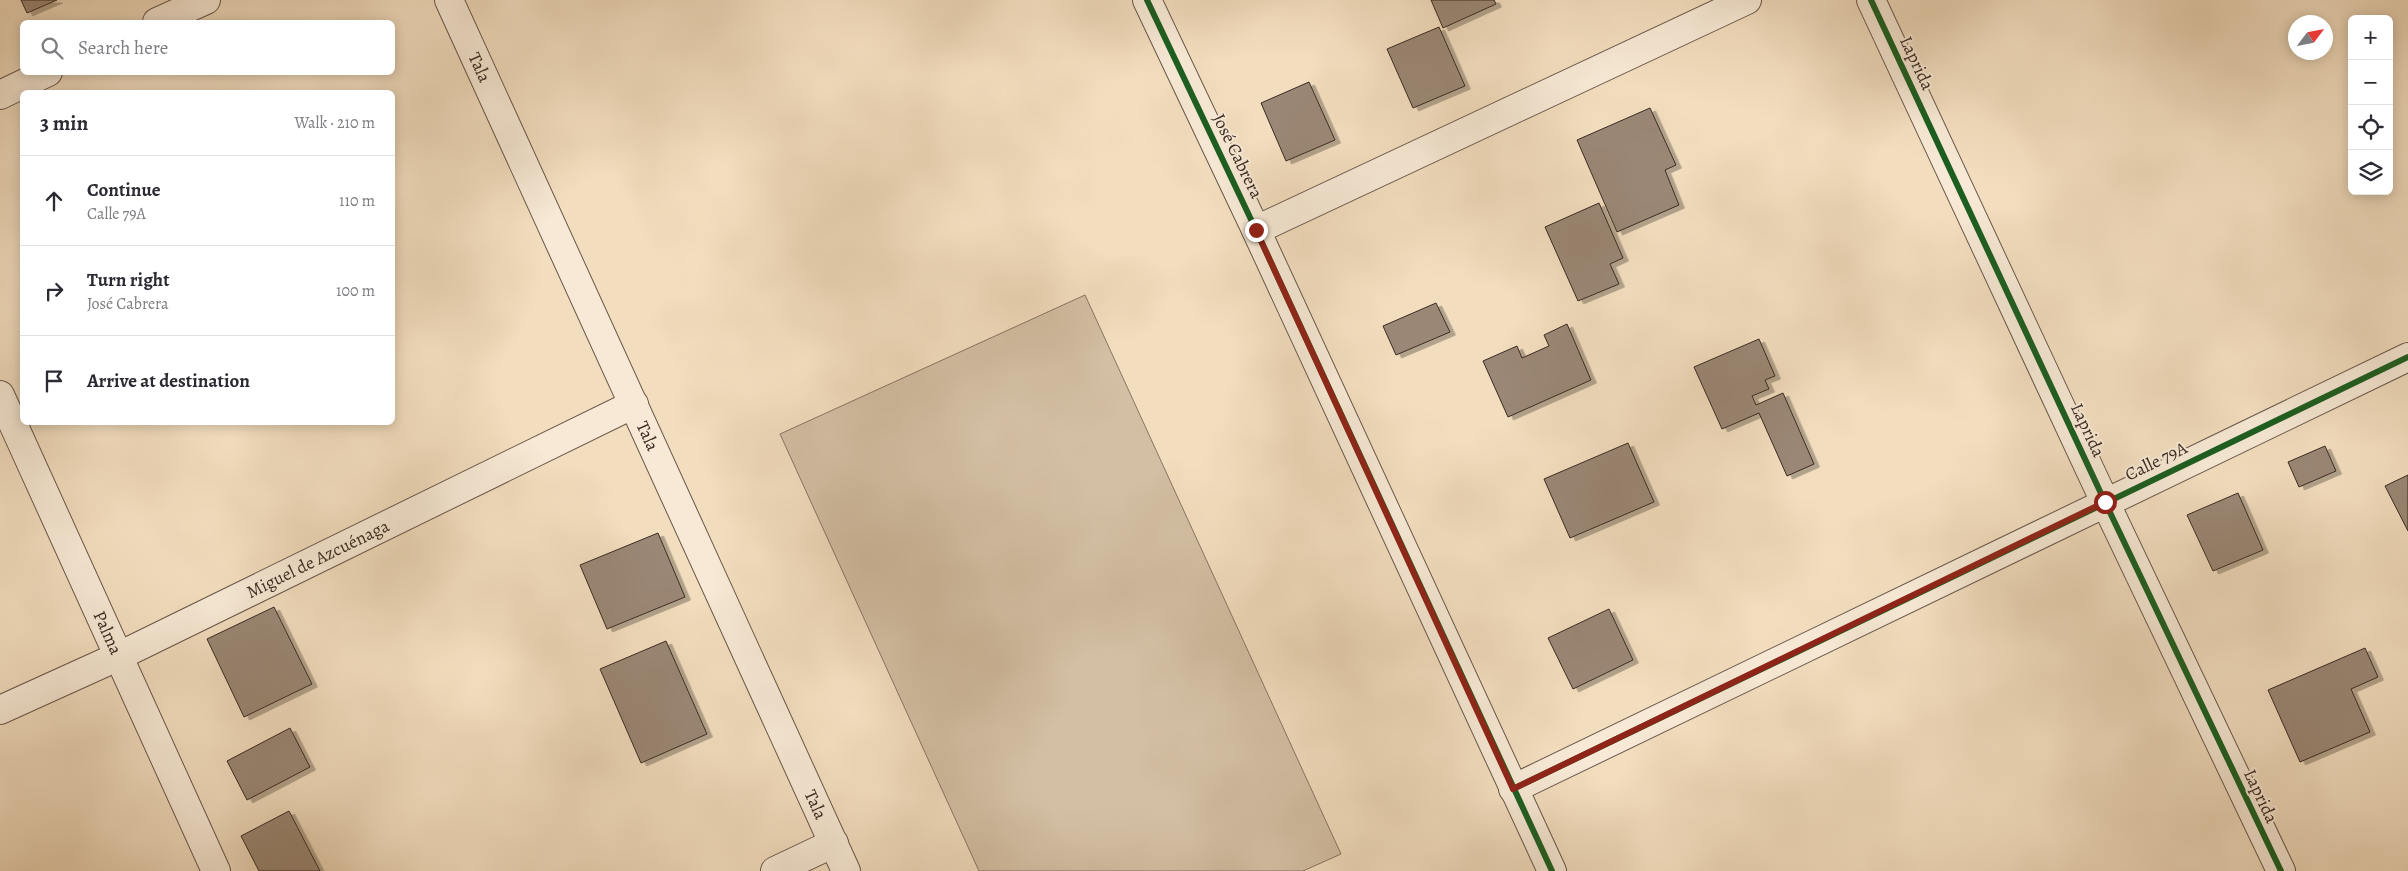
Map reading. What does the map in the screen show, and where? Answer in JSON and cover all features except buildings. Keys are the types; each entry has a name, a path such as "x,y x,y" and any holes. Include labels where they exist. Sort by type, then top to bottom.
{"street":[{"path":"161,20 206,0"},
{"name":"Tala","path":"449,0 846,871"},
{"name":"José Cabrera","path":"1147,0 1256,230 1552,871"},
{"path":"1256,230 1747,0"},
{"name":"Laprida","path":"1872,0 2105,502 2281,871"},
{"path":"0,95 42,75"},
{"name":"Calle 79A","path":"1513,789 2408,357"},
{"name":"Palma","path":"0,395 117,657 216,871"},
{"name":"Miguel de Azcuénaga","path":"0,710 117,657 634,404"},
{"path":"775,871 834,843"}],"shaded area":[{"path":"1085,295 1341,854 1303,871 979,871 780,434"}],"cycle path":[{"path":"1147,0 1256,230 1552,871"},
{"path":"1871,0 2105,502 2281,871"},
{"path":"1513,789 2408,357"}],"route":[{"path":"1256,230 1513,789 2105,502"}]}
